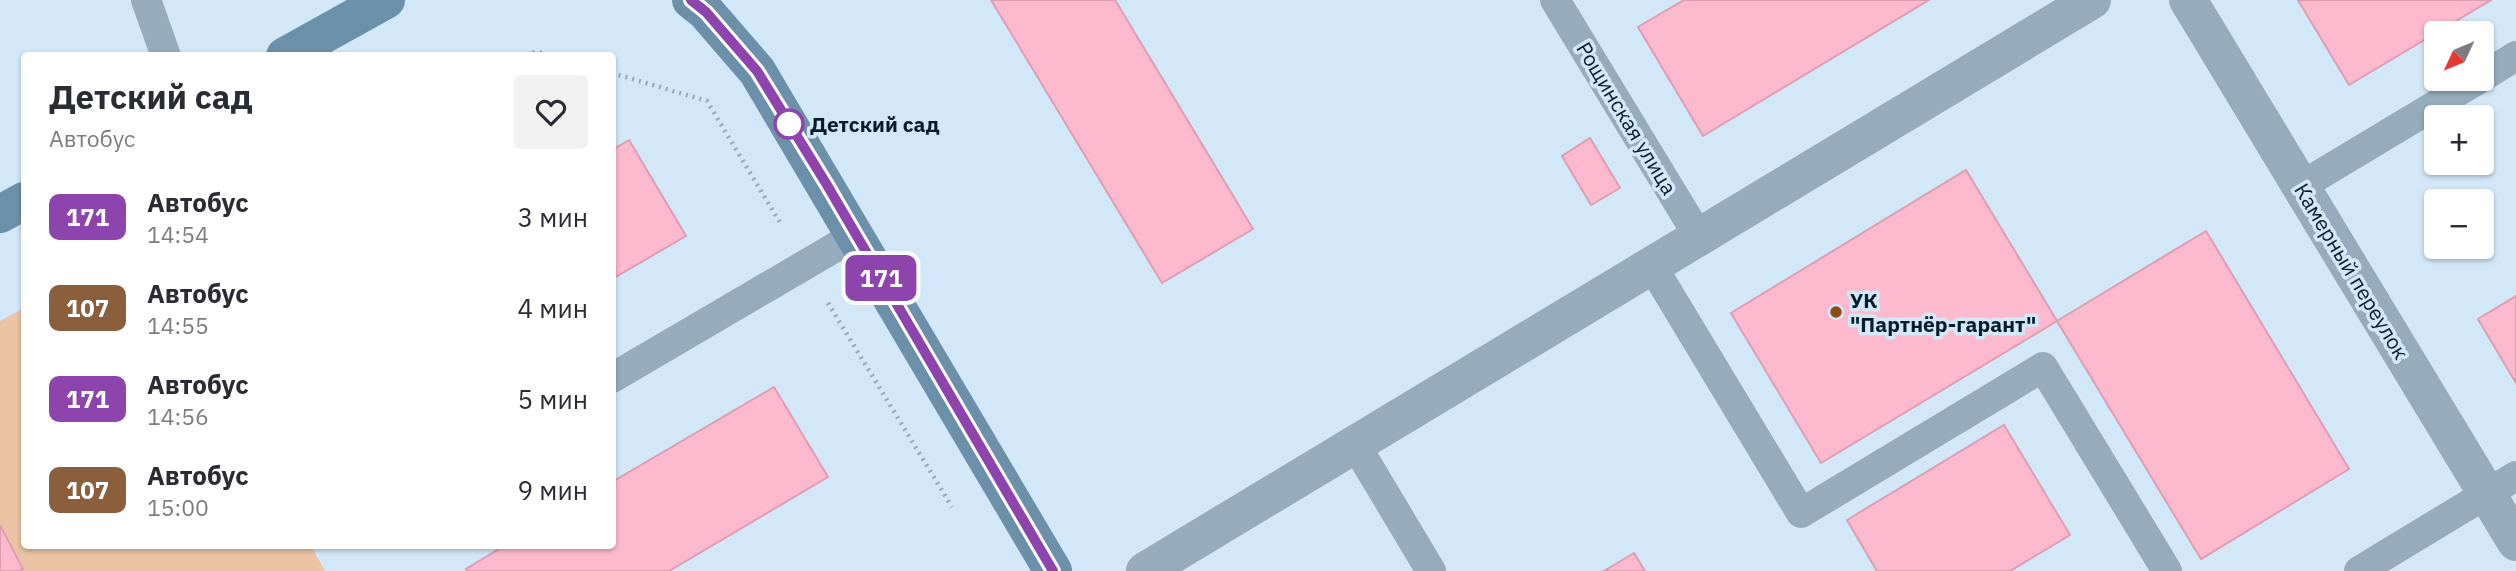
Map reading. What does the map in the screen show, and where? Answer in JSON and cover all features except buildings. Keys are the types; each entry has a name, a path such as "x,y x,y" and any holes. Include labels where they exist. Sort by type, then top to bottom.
{"main road":[{"path":"292,52 386,0"},
{"path":"691,0 706,12 757,71 1053,571"},
{"path":"0,214 21,203"}],"street":[{"path":"1144,571 2092,0"},
{"name":"Камерный переулок","path":"2188,0 2301,186 2501,485 2516,542"}],"lane":[{"path":"146,0 165,52"},
{"name":"Рощинская улица","path":"1555,0 1699,237"},
{"path":"2494,69 2516,56"},
{"path":"2301,186 2458,91"},
{"path":"616,376 856,235"},
{"path":"1652,266 1801,513 2043,367 2167,571"},
{"path":"1355,444 1431,571"},
{"path":"2359,571 2501,485"}],"shaded area":[{"path":"21,310 21,549 313,549 325,571 0,571 0,321"}],"bus line":[{"name":"171","path":"691,0 706,12 757,71 827,185 1053,571"}],"place":[{"name":"Детский сад","path":"789,124"},
{"name":"УК \"Партнёр-гарант\"","path":"1836,312"}]}
